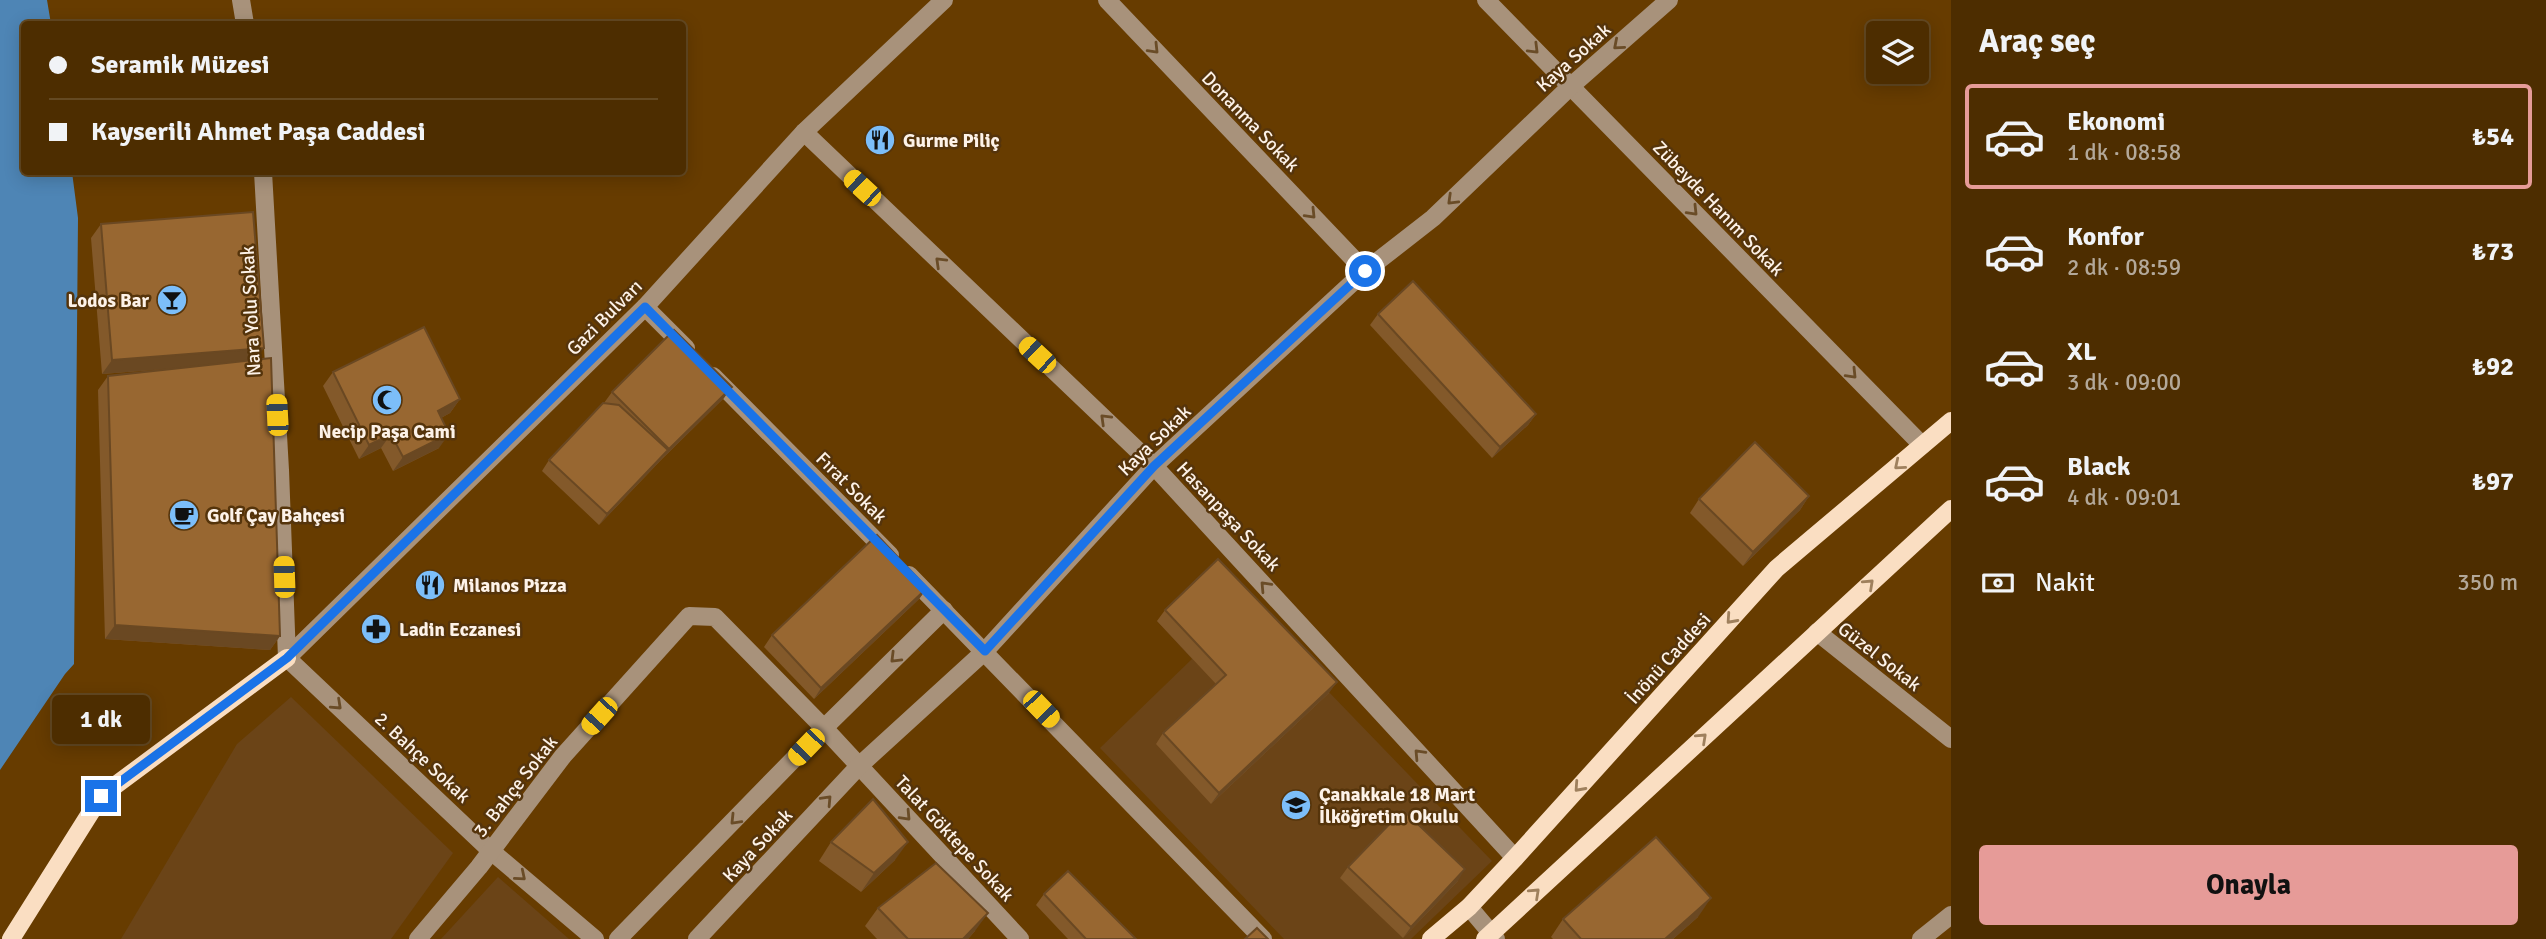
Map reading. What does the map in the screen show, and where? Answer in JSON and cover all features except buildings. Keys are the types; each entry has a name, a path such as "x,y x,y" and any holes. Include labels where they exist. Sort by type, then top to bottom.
{"main road":[{"name":"İnönü Caddesi","path":"1431,939 1469,907 1515,858 1777,568 1951,421"},
{"path":"1490,937 1951,509"},
{"path":"12,939 101,796 287,658"}],"street":[{"path":"241,0 244,21"},
{"name":"Gazi Bulvarı","path":"287,658 645,307 804,132 944,0"},
{"name":"Donanma Sokak","path":"1107,0 1365,271"},
{"name":"Zübeyde Hanım Sokak","path":"1486,0 1922,445"},
{"name":"Kaya Sokak","path":"697,939 859,766 985,651 1154,466 1365,271 1433,218 1571,86 1670,0"},
{"name":"Hasanpaşa Sokak","path":"804,132 1154,466 1515,858"},
{"name":"Nara Yolu Sokak","path":"263,175 280,470 287,658"},
{"name":"Fırat Sokak","path":"645,307 985,651 1263,939"},
{"path":"618,939 824,728 944,610"},
{"name":"3. Bahçe Sokak","path":"418,939 491,851 563,756 689,616 715,617 859,766"},
{"name":"Güzel Sokak","path":"1816,632 1951,738"},
{"name":"2. Bahçe Sokak","path":"287,658 491,851 595,939"},
{"name":"Talat Göktepe Sokak","path":"859,766 1020,939"},
{"path":"1469,907 1490,937"},
{"path":"1921,939 1951,915"}],"shaded area":[{"name":"Çanakkale 18 Mart İlköğretim Okulu","path":"1211,570 1492,861 1411,939 1284,939 1100,748 1192,659 1157,621"},
{"path":"291,697 453,853 391,939 121,939 237,744"},
{"path":"498,877 569,939 441,939"}],"water":[{"path":"0,0 47,0 50,21 21,21 21,175 72,175 78,218 74,664 0,770"}],"place":[{"name":"Gurme Piliç","path":"880,140"},
{"name":"Lodos Bar","path":"172,300"},
{"name":"Necip Paşa Cami","path":"387,400"},
{"name":"Golf Çay Bahçesi","path":"184,515"},
{"name":"Milanos Pizza","path":"430,585"},
{"name":"Ladin Eczanesi","path":"376,629"},
{"name":"Çanakkale 18 Mart İlköğretim Okulu","path":"1296,805"}],"route":[{"path":"101,796 287,658 645,307 985,651 1154,466 1365,271"}]}
